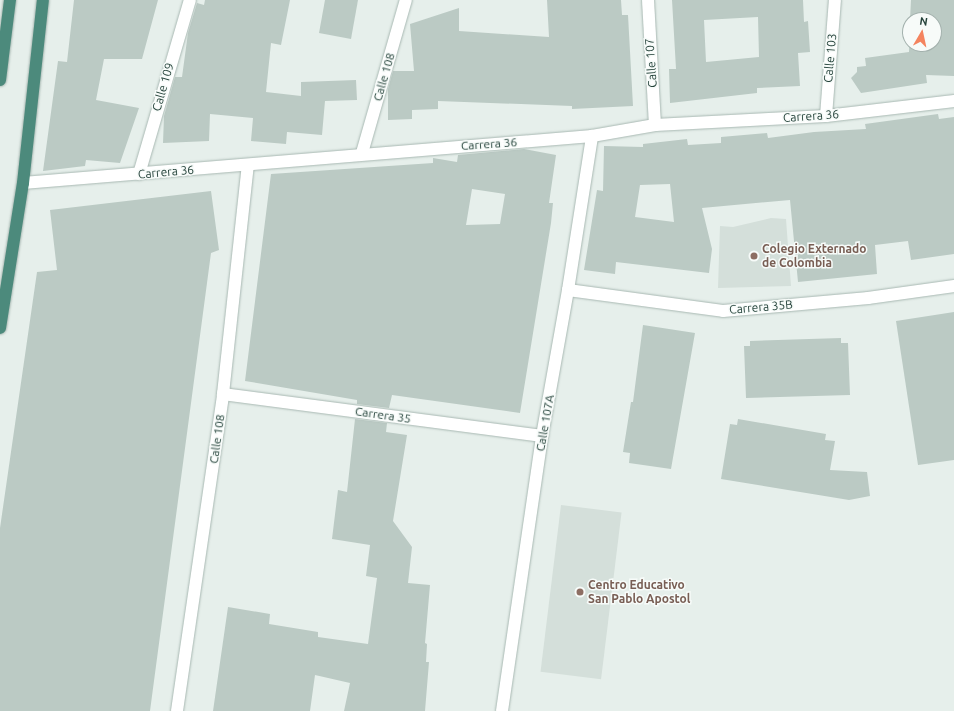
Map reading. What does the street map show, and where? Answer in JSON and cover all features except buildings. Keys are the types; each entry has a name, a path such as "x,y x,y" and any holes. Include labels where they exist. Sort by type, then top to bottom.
{"highway":[{"path":"0,80 10,0"},
{"path":"0,328 23,183 43,0"}],"street":[{"name":"Calle 109","path":"139,174 162,88 190,0"},
{"name":"Calle 108","path":"362,153 406,0"},
{"name":"Calle 107","path":"648,0 655,125"},
{"name":"Calle 103","path":"826,116 835,0"},
{"name":"Carrera 36","path":"23,183 248,165 362,153 592,136 655,125 826,116 954,101"},
{"name":"Calle 107A","path":"502,711 542,436 568,290 592,136"},
{"name":"Calle 108","path":"177,711 223,394 248,165"},
{"name":"Carrera 35B","path":"568,290 723,311 868,298 954,286"},
{"name":"Carrera 35","path":"223,394 542,436"}],"shaded area":[{"name":"Colegio Externado de Colombia","path":"771,218 786,219 791,286 718,288 720,226 733,227"},
{"name":"Centro Educativo San Pablo Apostol","path":"561,505 622,512 601,679 541,672"}],"place":[{"name":"Colegio Externado de Colombia","path":"754,256"},
{"name":"Centro Educativo San Pablo Apostol","path":"580,592"}]}
